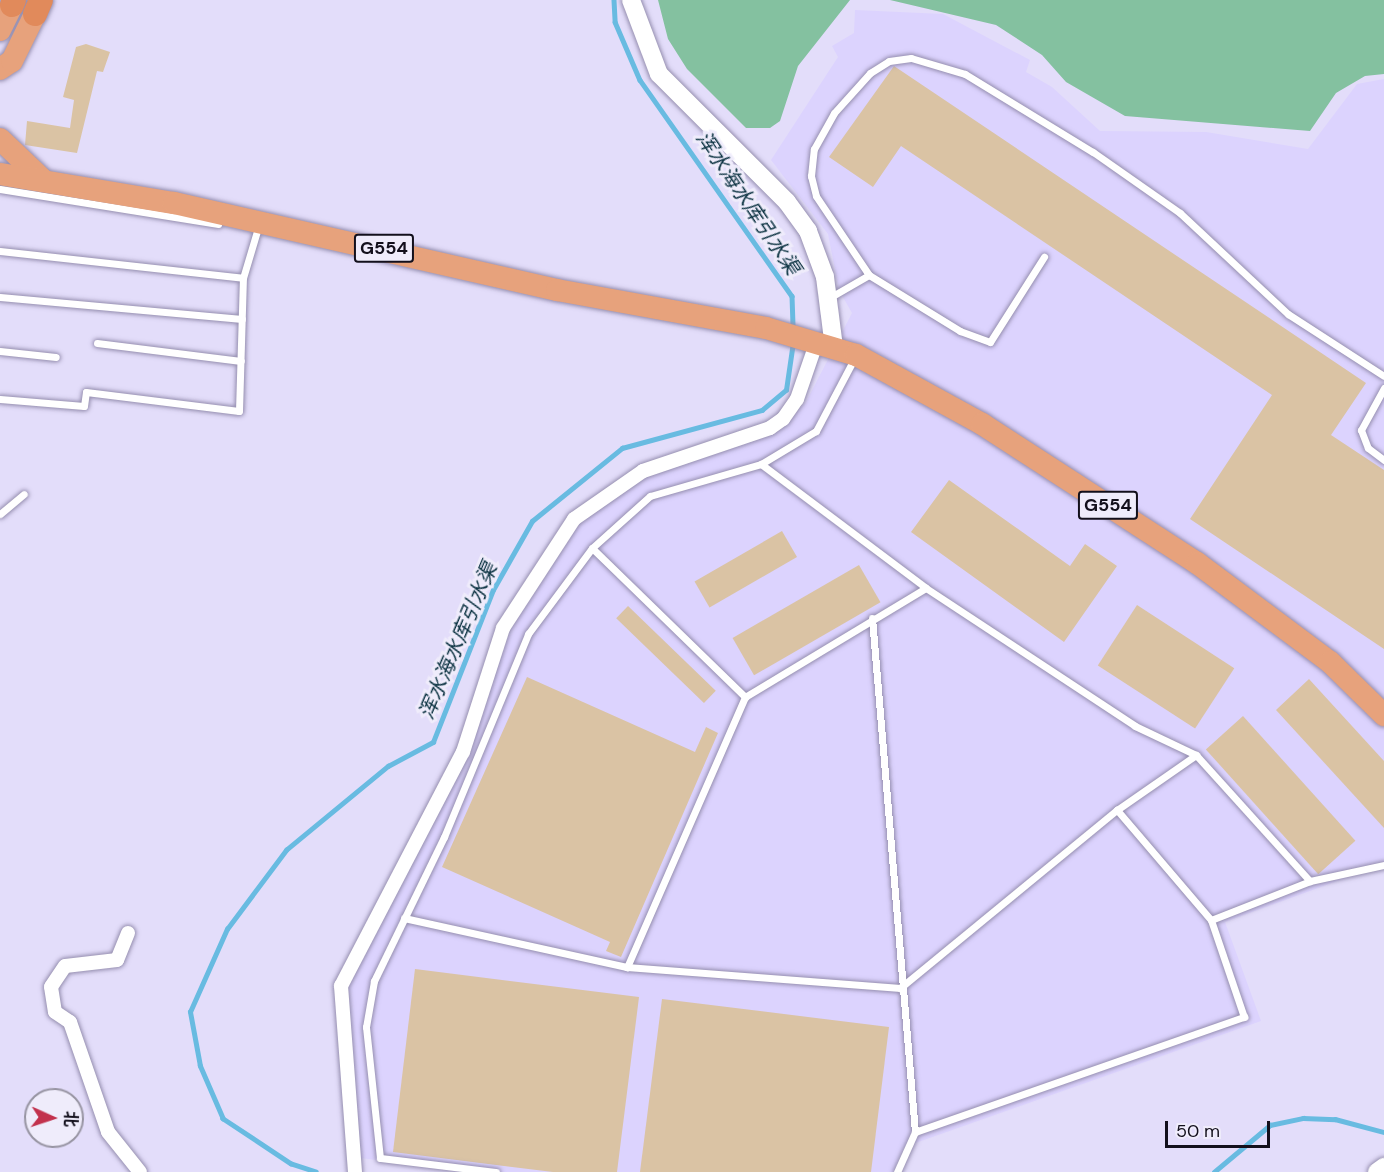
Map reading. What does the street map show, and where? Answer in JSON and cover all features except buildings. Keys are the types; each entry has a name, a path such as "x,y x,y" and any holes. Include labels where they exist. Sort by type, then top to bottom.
{"highway":[{"path":"0,30 18,4"},
{"path":"0,59 18,4"},
{"path":"0,69 12,61 18,4"},
{"path":"0,139 42,179"},
{"name":"G554","path":"0,174 42,179 556,290 766,328 856,355 982,424 1197,563 1330,662 1384,715"}],"main road":[{"path":"631,0 659,74 798,216 815,244 829,298 818,342"},
{"path":"1377,1172 1384,1167"}],"street":[{"path":"355,1169 341,986 463,752 502,628 574,519 643,471 770,428 783,419 797,399 818,342"},
{"path":"128,933 117,960 65,966 51,987 55,1012 70,1022 108,1132 140,1172"}],"lane":[{"path":"1044,257 990,342 960,331 869,275 816,196 811,176 814,149 834,113 870,73 896,59 928,61 1022,106 1165,201 1288,314 1384,376"},
{"path":"0,189 260,227 243,279 240,411 86,392 84,406 0,399"},
{"path":"0,250 243,279"},
{"path":"829,298 869,275"},
{"path":"0,297 242,319"},
{"path":"97,343 241,361"},
{"path":"0,351 56,357"},
{"path":"496,1172 380,1158 367,1019 374,981 404,918 528,634 592,548 650,496 761,464 816,431 856,355"},
{"path":"1384,388 1361,430 1368,448 1384,460"},
{"path":"761,464 926,588 1135,726 1196,755 1310,881"},
{"path":"0,514 24,494"},
{"path":"592,548 745,697"},
{"path":"627,967 745,697 872,618 926,588"},
{"path":"872,618 900,988 915,1132 897,1172"},
{"path":"404,918 627,967 900,988 1117,810 1196,755"},
{"path":"915,1132 1244,1017 1211,920 1117,810"},
{"path":"1211,920 1310,881 1384,865"}],"shaded area":[{"path":"855,10 943,14 1030,60 1026,72 1052,87 1100,131 1206,132 1308,149 1357,84 1384,79 1384,864 1225,922 1261,1021 904,1147 893,1172 464,1172 361,1158 344,989 493,680 515,618 575,523 655,470 783,427 806,402 852,313 839,290 828,234 771,160 838,57 832,46 854,33"}],"green space":[{"path":"658,0 850,0 798,66 780,121 770,128 746,128 687,69 668,39"},
{"path":"890,0 1384,0 1384,74 1365,76 1336,93 1310,131 1125,116 1066,82 1042,55 996,25"}],"waterway":[{"name":"浑水海水库引水渠","path":"614,0 615,22 640,80 792,296 793,328"},
{"name":"浑水海水库引水渠","path":"316,1172 291,1164 223,1119 200,1066 190,1012 227,929 286,850 388,766 433,742 493,590 532,521 622,448 762,410 786,390 793,342"},
{"name":"浑水海水库引水渠","path":"1214,1172 1270,1125 1303,1118 1335,1119 1384,1132"}]}
